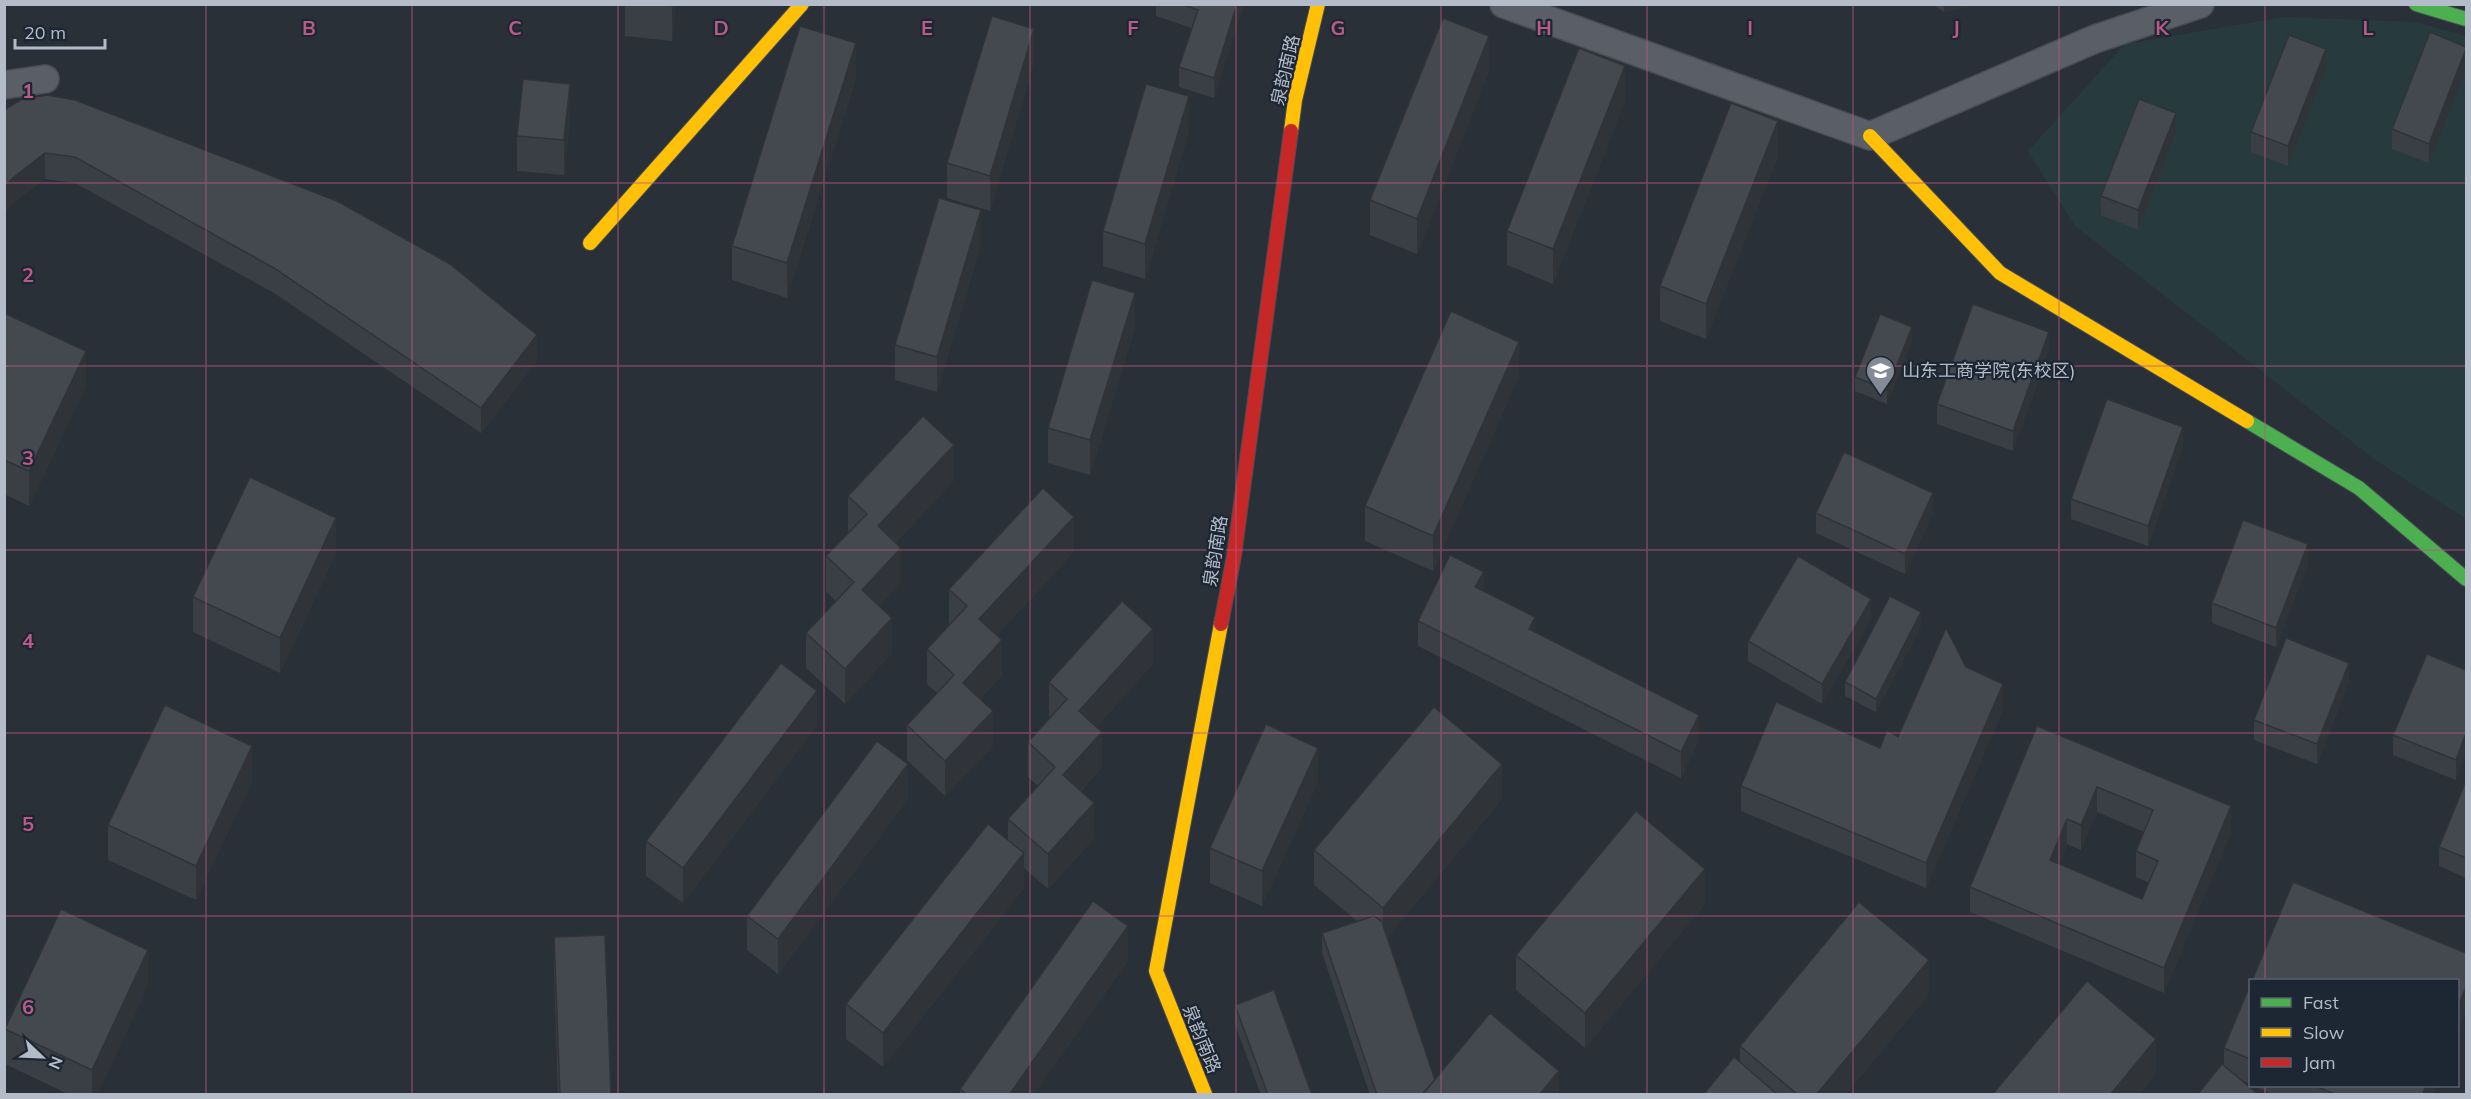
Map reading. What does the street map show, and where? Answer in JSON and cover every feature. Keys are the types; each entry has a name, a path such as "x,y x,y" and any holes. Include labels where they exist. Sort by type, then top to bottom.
{"street":[{"path":"590,243 802,4"},
{"name":"泉韵南路","path":"1205,1095 1155,971 1234,556 1295,100 1318,4"},
{"path":"1504,4 1870,136 2000,273 2360,488 2466,579"},
{"path":"1870,136 2095,39 2200,4"},
{"path":"2416,4 2466,19"},
{"path":"4,85 45,79"}],"green space":[{"path":"2284,17 2416,22 2466,36 2466,519 2374,459 2075,226 2028,151 2125,44"}],"building":[{"path":"1181,4 1237,4 1214,78 1179,67 1198,10"},
{"path":"992,16 1034,29 990,176 947,163"},
{"path":"1443,18 1489,36 1417,219 1370,200"},
{"path":"800,26 856,43 787,263 732,246"},
{"path":"2430,32 2466,47 2466,49 2429,144 2392,129"},
{"path":"2289,35 2326,49 2288,146 2251,132"},
{"path":"1579,48 1625,66 1553,249 1507,231"},
{"path":"523,79 570,84 564,140 517,136"},
{"path":"1146,84 1189,96 1145,244 1103,231"},
{"path":"47,95 75,100 337,201 450,264 537,335 481,408 274,268 75,157 45,153 4,187 4,110 22,99"},
{"path":"2139,99 2176,113 2138,210 2101,196"},
{"path":"1731,103 1778,121 1706,304 1660,286"},
{"path":"939,198 981,210 937,357 895,345"},
{"path":"1092,280 1135,293 1090,440 1048,428"},
{"path":"1973,304 2049,332 2013,431 1937,404"},
{"path":"1451,311 1519,342 1433,536 1365,506"},
{"path":"4,313 86,351 29,471 4,460"},
{"path":"1880,314 1912,327 1887,390 1855,377"},
{"path":"2107,399 2183,427 2148,526 2071,499"},
{"path":"923,416 954,445 878,526 901,548 862,590 892,618 845,669 806,633 854,582 826,556 867,514 848,496"},
{"path":"1844,452 1933,493 1905,554 1816,513"},
{"path":"250,477 336,518 280,638 193,597"},
{"path":"1043,488 1074,517 979,619 1002,640 963,683 993,711 945,761 907,725 954,675 927,649 967,606 949,589"},
{"path":"2243,520 2308,544 2276,628 2212,603"},
{"path":"1450,555 1484,572 1475,587 1535,617 1529,629 1699,715 1681,752 1418,621"},
{"path":"1798,556 1871,599 1822,684 1748,641"},
{"path":"1890,596 1921,612 1876,699 1845,682"},
{"path":"1122,601 1153,629 1079,711 1102,732 1063,775 1094,803 1048,854 1008,819 1055,767 1028,742 1067,699 1049,682"},
{"path":"1946,628 1966,667 2003,684 1926,863 1741,786 1776,702 1880,748 1887,730 1898,737"},
{"path":"2286,638 2349,663 2317,744 2254,720"},
{"path":"2427,654 2466,670 2466,733 2456,760 2393,735"},
{"path":"781,663 817,691 683,868 646,841"},
{"path":"165,705 252,746 196,866 108,825"},
{"path":"1434,707 1502,764 1383,908 1314,850"},
{"path":"1266,724 1318,748 1262,871 1210,848"},
{"path":"2037,726 2231,806 2164,968 1970,887","holes":["2097,787 2153,810 2136,851 2158,861 2142,899 2050,860 2067,819 2081,825"]},
{"path":"877,741 908,764 778,939 747,916"},
{"path":"2466,781 2466,858 2439,847"},
{"path":"1636,811 1705,869 1585,1013 1516,955"},
{"path":"988,824 1024,853 883,1033 846,1004"},
{"path":"2293,882 2466,953 2466,987 2459,1004 2459,979 2253,979"},
{"path":"1093,901 1128,926 1009,1095 968,1095 960,1089"},
{"path":"1859,902 1929,960 1816,1095 1798,1095 1740,1046"},
{"path":"61,909 148,950 92,1070 5,1029"},
{"path":"1374,916 1382,922 1435,1080 1422,1095 1377,1095 1322,933"},
{"path":"605,935 611,1095 560,1095 554,937"},
{"path":"2087,981 2156,1039 2110,1095 1992,1095"},
{"path":"2249,987 2249,1059 2224,1048"},
{"path":"1274,990 1312,1095 1268,1095 1235,1005"},
{"path":"1490,1013 1559,1071 1539,1095 1422,1095"},
{"path":"1734,1057 1778,1095 1703,1095"},
{"path":"2222,1064 2259,1095 2197,1095"},
{"path":"2317,1087 2426,1087 2422,1095 2337,1095"}],"traffic: fast":[{"path":"2416,4 2466,19"},
{"path":"2247,421 2359,488 2466,579"}],"traffic: slow":[{"path":"590,243 802,4"},
{"path":"1291,131 1295,100 1318,4"},
{"path":"1870,136 2000,273 2247,421"},
{"path":"1205,1094 1156,971 1221,624"}],"traffic: jam":[{"path":"1221,624 1234,556 1291,131"}],"place":[{"name":"山东工商学院(东校区)","path":"1881,396"}]}
